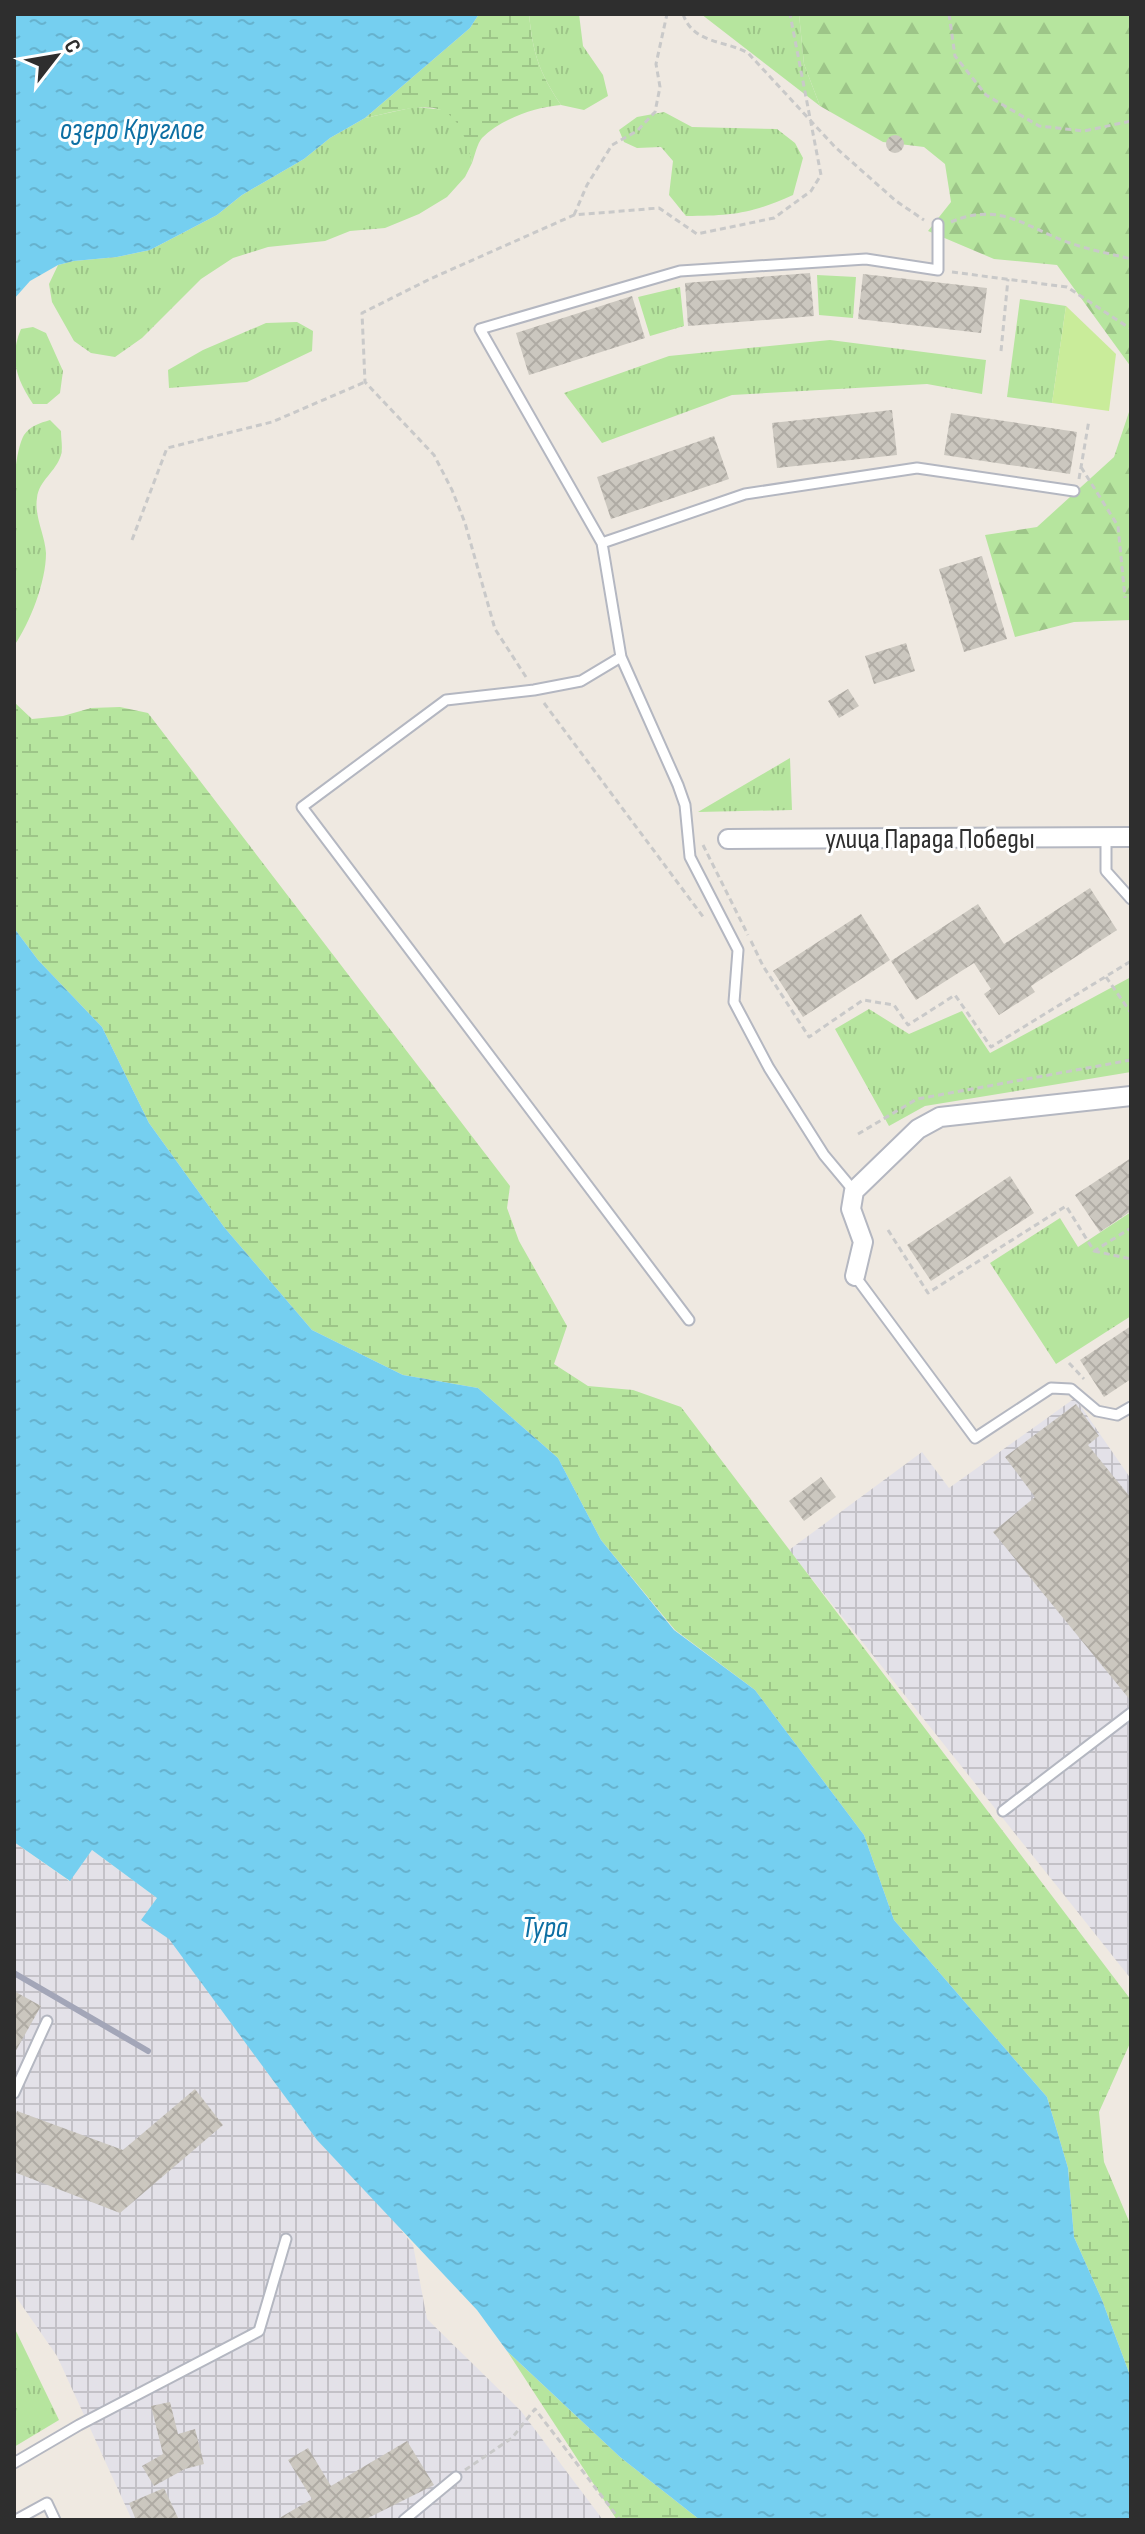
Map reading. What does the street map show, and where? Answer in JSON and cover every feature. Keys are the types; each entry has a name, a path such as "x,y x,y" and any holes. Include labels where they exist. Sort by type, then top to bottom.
{"street":[{"name":"улица Парада Победы","path":"728,839 1131,837"},
{"path":"855,1276 863,1242 851,1209 854,1191 918,1129 940,1117 1131,1096"}],"lane":[{"path":"854,1191 824,1155 769,1068 734,1002 738,950 690,857 685,805 621,657 602,543 480,329 680,271 866,259 938,270 938,224"},
{"path":"602,543 745,494 917,468 1074,491"},
{"path":"621,657 581,681 446,700 302,807 689,1320"},
{"path":"1106,837 1106,871 1131,899"},
{"path":"855,1276 975,1438 1051,1388 1071,1389 1097,1411 1117,1415 1131,1407"},
{"path":"1003,1811 1130,1717"},
{"path":"14,2093 47,2021"},
{"path":"14,2463 79,2425 259,2331 286,2239"},
{"path":"404,2520 456,2477"},
{"path":"16,2520 47,2503 55,2520"}],"path":[{"path":"574,215 587,185 612,145 637,131 655,112 660,87 656,64 667,14"},
{"path":"683,14 695,34 748,53 771,74 811,122 896,201 927,222 938,224 971,213 993,213 1069,242 1131,259"},
{"path":"711,927 534,690 495,629 465,523 434,455 365,382 362,313 574,215 659,208 697,234 774,218 811,191 821,175 790,14"},
{"path":"949,14 955,56 986,95 1026,119 1039,126 1084,131 1131,121"},
{"path":"938,270 1067,287 1131,329"},
{"path":"1001,351 1008,279"},
{"path":"132,540 167,448 272,422 365,382"},
{"path":"1074,491 1089,420"},
{"path":"1081,467 1118,526 1125,598"},
{"path":"701,840 763,966 809,1037 863,1000 894,1005 908,1025 955,995 991,1047 1131,961"},
{"path":"1105,975 1131,1013"},
{"path":"858,1134 917,1099 1131,1060"},
{"path":"888,1230 928,1293 1066,1206 1094,1251 1131,1259"},
{"path":"1094,1251 1131,1228"},
{"path":"1069,1363 1089,1385"},
{"path":"456,2477 512,2438 535,2409 620,2520"}],"shaded area":[{"path":"1075,1398 1131,1479 1131,1979 789,1550 922,1452 949,1488"},
{"path":"14,1842 69,1881 92,1850 157,1898 142,1920 169,1938 317,2140 376,2199 413,2245 427,2319 521,2411 603,2520 132,2520 57,2356 14,2294"}],"green space":[{"path":"479,14 529,14 538,62 561,105 530,111 499,125 480,140 472,163 466,140 457,123 447,113 421,107 365,118 470,28"},
{"path":"529,14 579,14 583,46 603,75 608,96 584,110 561,105 538,62"},
{"path":"701,14 799,14 804,64 820,106"},
{"path":"799,14 1131,14 1131,367 1057,265 994,259 928,231 951,202 945,164 924,147 883,142 820,106 804,64"},
{"path":"415,107 446,110 462,126 472,163 465,177 447,197 419,214 385,228 350,231 325,241 268,247 233,258 201,279 142,338 115,357 91,353 74,341 52,302 49,284 58,265 150,250 217,215 242,195 365,118"},
{"path":"664,112 692,127 777,129 795,143 803,158 793,195 741,213 686,216 669,195 673,161 661,147 637,148 624,142 619,130 637,117"},
{"path":"817,275 856,277 853,318 819,315"},
{"path":"680,287 684,326 650,336 638,297"},
{"path":"1020,299 1066,306 1052,403 1007,397"},
{"path":"1066,306 1116,354 1109,411 1052,403"},
{"path":"297,322 313,331 312,351 247,382 169,388 168,370 203,350 266,323"},
{"path":"33,327 46,333 63,371 60,393 47,404 33,404 16,368 15,349 21,329"},
{"path":"830,340 986,360 982,394 927,384 732,395 602,443 564,393 669,356"},
{"path":"1131,406 1131,620 1074,622 1015,637 985,535 1037,527 1114,457"},
{"path":"50,420 61,431 62,449 59,461 41,486 37,498 46,553 43,577 26,626 14,646 13,504 18,451 26,432"},
{"path":"14,702 32,719 63,716 91,708 120,707 148,713 510,1186 507,1208 519,1241 567,1326 554,1364 588,1386 633,1390 681,1407 1131,2000 1131,2041 1099,2112 1104,2162 1131,2226 1131,2378 1074,2237 1068,2168 1047,2097 894,1920 864,1835 755,1690 675,1630 601,1540 558,1458 478,1388 403,1375 312,1330 224,1227 149,1123 102,1027 38,960 14,928"},
{"path":"790,758 792,810 698,812"},
{"path":"1131,977 1131,1072 925,1106 889,1126 835,1029 869,1009 909,1034 962,1011 990,1053"},
{"path":"1131,1212 1131,1316 1056,1364 990,1263 1060,1218 1078,1247"},
{"path":"14,2327 59,2420 14,2447"},
{"path":"507,2351 620,2457 700,2520 617,2520"}],"water":[{"name":"озеро Круглое","path":"14,14 479,14 470,28 365,118 242,195 217,215 150,250 58,265 30,281 14,299"},
{"name":"Тура","path":"14,928 38,960 102,1027 149,1123 224,1227 312,1330 403,1375 478,1388 558,1458 601,1540 674,1630 755,1690 864,1835 894,1920 1047,2097 1068,2168 1074,2237 1131,2378 1131,2520 700,2520 620,2457 507,2351 477,2310 317,2140 169,1939 141,1920 157,1898 92,1850 70,1881 14,1842"}],"building":[{"path":"895,135 904,144 895,153 886,144"},
{"path":"810,273 814,316 688,326 685,283"},
{"path":"863,274 987,288 981,333 858,319"},
{"path":"632,296 645,338 529,375 516,333"},
{"path":"892,410 897,455 777,468 772,423"},
{"path":"951,413 1077,432 1070,474 944,455"},
{"path":"714,436 729,479 611,519 597,477"},
{"path":"982,556 1007,639 964,652 939,569"},
{"path":"906,643 915,671 874,684 865,656"},
{"path":"848,689 859,706 839,718 828,701"},
{"path":"1090,888 1117,930 1031,986 1035,992 999,1015 984,994 991,989 974,963 916,1000 891,961 978,904 1004,944"},
{"path":"861,914 890,960 803,1017 773,971"},
{"path":"1131,1158 1131,1211 1100,1232 1075,1195"},
{"path":"1010,1176 1034,1213 931,1281 907,1245"},
{"path":"1131,1326 1131,1379 1104,1397 1080,1360"},
{"path":"1076,1404 1099,1436 1088,1445 1131,1498 1131,1701 993,1532 1035,1497 1005,1457"},
{"path":"821,1477 836,1497 804,1521 789,1501"},
{"path":"14,1991 41,2006 14,2054"},
{"path":"195,2089 223,2125 120,2213 14,2172 14,2121 17,2111 123,2150"},
{"path":"170,2402 178,2434 195,2429 204,2464 185,2469 154,2486 142,2466 163,2454 151,2406"},
{"path":"407,2441 434,2485 364,2520 276,2520 312,2499 288,2460 308,2448 331,2486"},
{"path":"164,2488 179,2520 136,2520 129,2503"}],"railway":[{"path":"14,1973 148,2051"}]}
